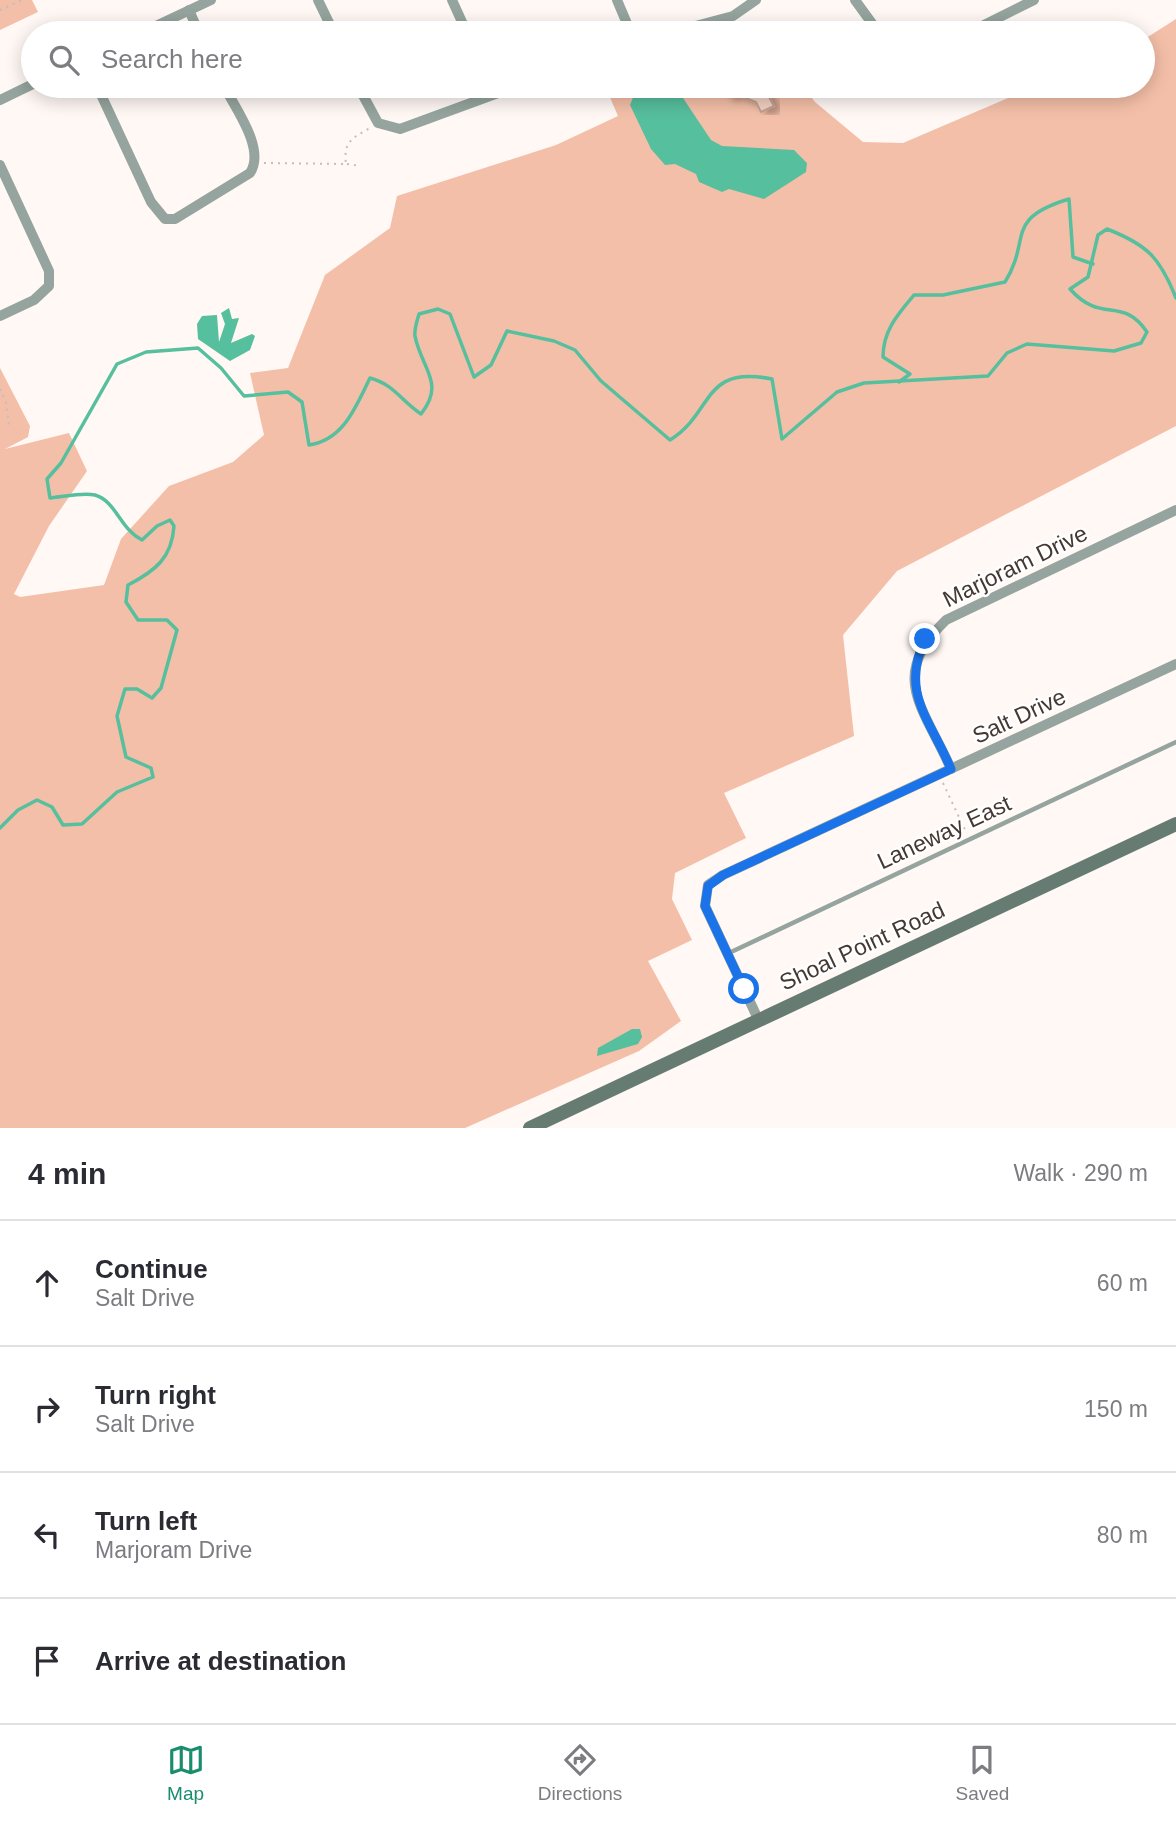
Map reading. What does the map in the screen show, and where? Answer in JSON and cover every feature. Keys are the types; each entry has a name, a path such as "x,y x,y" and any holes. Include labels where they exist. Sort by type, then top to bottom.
{"street":[{"path":"166,21 211,0"},
{"path":"318,0 328,21"},
{"path":"452,0 462,21"},
{"path":"617,0 626,21"},
{"path":"720,21 756,0"},
{"path":"855,0 870,21"},
{"path":"992,21 1034,0"},
{"path":"189,10 194,21"},
{"path":"0,100 21,90"},
{"path":"103,98 151,202 165,219 175,219 225,190 250,173 256,164 255,151 230,98"},
{"path":"364,98 378,123 400,129 475,98"},
{"path":"0,165 49,271 49,286 34,300 0,316"},
{"name":"Marjoram Drive","path":"951,769 914,690 915,662 925,639 946,620 1176,510"},
{"name":"Salt Drive","path":"759,1021 705,906 708,886 723,875 1176,664"},
{"name":"Shoal Point Road","path":"530,1128 1176,824"}],"lane":[{"name":"Laneway East","path":"728,954 1176,742"}],"path":[{"path":"0,10 22,0"},
{"path":"346,164 344,149 350,139 378,123"},
{"path":"256,164 360,166"},
{"path":"0,390 6,402 9,425"},
{"path":"943,782 969,840"}],"shaded area":[{"path":"0,0 32,0 38,12 0,30"},
{"path":"1176,19 1176,426 897,571 843,635 854,736 724,793 746,838 675,873 672,899 692,940 648,961 681,1021 639,1051 465,1128 0,1128 0,368 30,426 28,437 5,449 69,433 87,471 49,526 14,594 20,597 104,585 121,539 169,486 233,462 264,435 250,373 288,368 325,275 390,228 397,196 556,145 618,116 610,98 812,98 863,142 903,143 1008,98 1155,98 1155,32"},
{"path":"633,98 683,98 711,140 722,146 794,150 807,163 806,172 764,199 729,189 722,192 699,182 696,174 675,164 665,165 651,149 630,105"},
{"path":"229,308 232,319 239,318 231,343 252,334 255,336 250,350 230,361 198,339 197,324 202,316 217,315 219,342 225,324 221,313"},
{"path":"632,1029 640,1029 642,1037 638,1044 597,1056 598,1048"}],"building":[{"path":"746,98 770,98 774,106 761,112 756,102"}],"waterway":[{"path":"899,382 910,374 883,357 888,331 902,309 914,295 943,295 1005,282 1013,267 1022,232 1035,214 1069,199 1073,257 1093,264"},
{"path":"0,828 18,810 37,800 52,807 63,825 82,824 117,792 153,777 151,768 126,757 117,716 125,689 137,689 152,698 161,688 177,630 167,620 138,620 126,602 128,585 154,569 166,555 174,526 170,520 157,526 142,540 128,529 102,498 84,494 50,498 47,479 61,463 117,364 146,352 198,348 221,368 244,396 288,392 302,402 309,445 321,442 340,429 354,410 370,378 392,389 421,414 428,403 432,384 418,347 415,328 419,314 438,309 450,314 474,377 491,365 507,331 554,341 575,350 601,381 670,440 695,417 720,385 732,379 749,376 772,379 782,439 837,392 864,383 988,376 1007,353 1027,344 1114,351 1141,343 1147,332 1138,321 1120,312 1092,306 1070,289 1088,277 1098,235 1107,229 1133,241 1151,254 1176,298"}],"route":[{"path":"744,989 705,906 708,886 723,875 851,818 951,769 914,690 915,662 925,639"}]}
